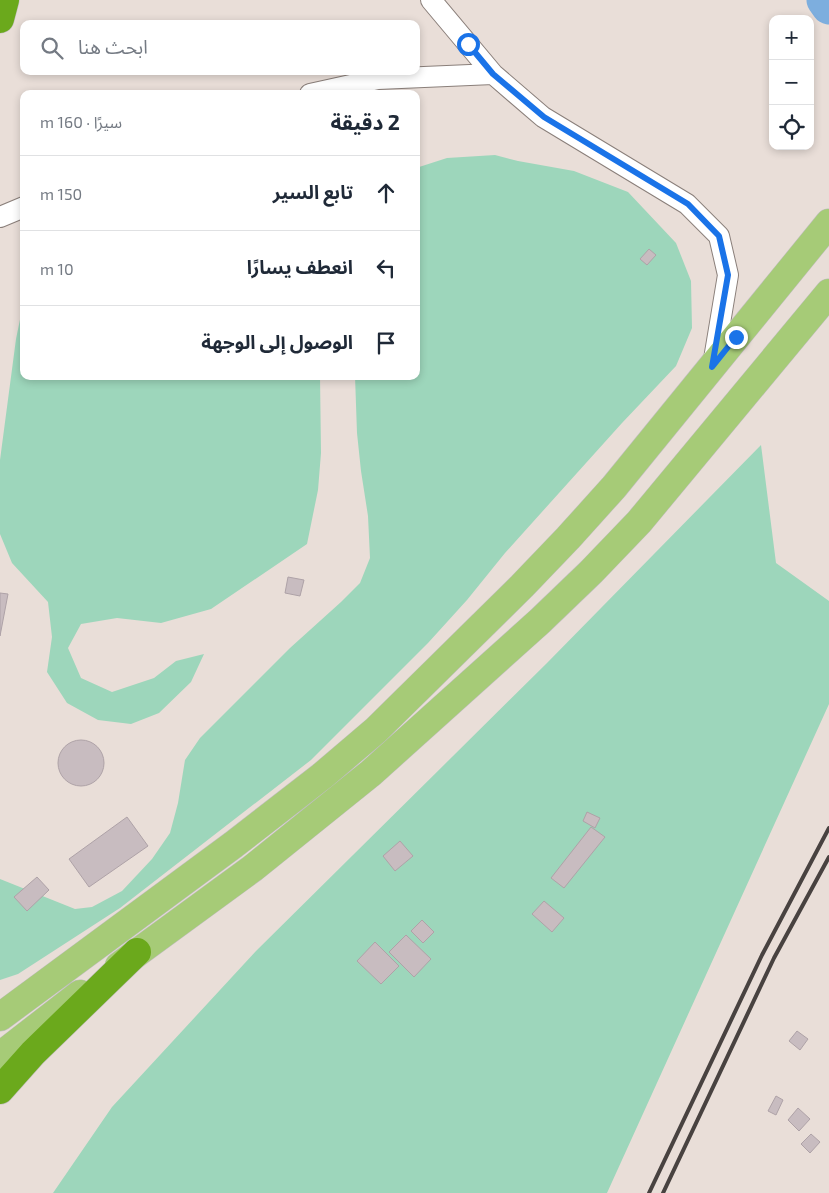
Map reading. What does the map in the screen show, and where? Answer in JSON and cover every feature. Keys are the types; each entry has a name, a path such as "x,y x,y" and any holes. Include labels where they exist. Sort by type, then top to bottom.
{"highway":[{"path":"0,19 4,0"},
{"path":"0,1090 33,1053 137,952"}],"main road":[{"path":"0,1017 240,839 322,776 376,730 568,538 614,487 829,223"},
{"path":"0,1056 137,952 253,868 365,779 540,621 639,522 823,300"}],"street":[{"path":"431,0 493,74 544,117 688,204 719,236 728,275 712,367"},
{"path":"328,90 378,79 493,74"},
{"path":"0,217 20,208"}],"green space":[{"path":"495,155 574,171 628,192 676,243 691,281 692,328 676,366 505,553 467,600 428,643 311,760 120,908 18,974 0,980 0,879 75,909 92,907 122,891 152,859 170,833 178,803 185,760 200,738 290,648 360,583 370,558 368,516 357,433 355,380 420,380 420,167 447,158"},
{"path":"20,320 20,380 320,380 321,453 318,490 307,544 211,609 161,623 117,618 81,624 68,648 81,678 112,692 154,678 176,661 204,654 191,682 159,713 131,724 98,720 67,703 47,672 52,637 48,602 12,563 0,534 0,460"},
{"path":"761,445 776,563 829,601 829,704 607,1193 53,1193 112,1107 256,951 547,663"}],"building":[{"path":"649,249 656,255 647,265 640,259"},
{"path":"288,577 304,580 300,596 285,593"},
{"path":"0,593 8,594 0,636"},
{"path":"81,740 94,744 100,750 104,763 100,776 94,782 81,786 68,782 62,776 58,763 62,750 68,744"},
{"path":"587,812 600,818 595,828 583,821"},
{"path":"127,817 148,846 89,887 69,859"},
{"path":"591,827 605,837 564,888 551,878"},
{"path":"400,841 413,856 395,871 383,856"},
{"path":"37,877 49,890 27,911 14,897"},
{"path":"544,901 564,918 552,932 532,914"},
{"path":"422,920 434,932 423,943 411,931"},
{"path":"406,935 431,959 414,977 389,952"},
{"path":"375,942 399,966 381,984 357,961"},
{"path":"797,1031 808,1039 800,1050 789,1041"},
{"path":"776,1096 783,1100 776,1115 768,1111"},
{"path":"798,1108 810,1119 799,1131 788,1120"},
{"path":"811,1134 820,1142 810,1153 801,1144"}],"waterway":[{"path":"824,0 829,7"}],"railway":[{"path":"649,1193 762,955 829,828"},
{"path":"663,1193 774,958 829,857"}],"route":[{"path":"468,44 493,74 544,117 688,204 719,236 728,275 712,367 736,337"}]}
